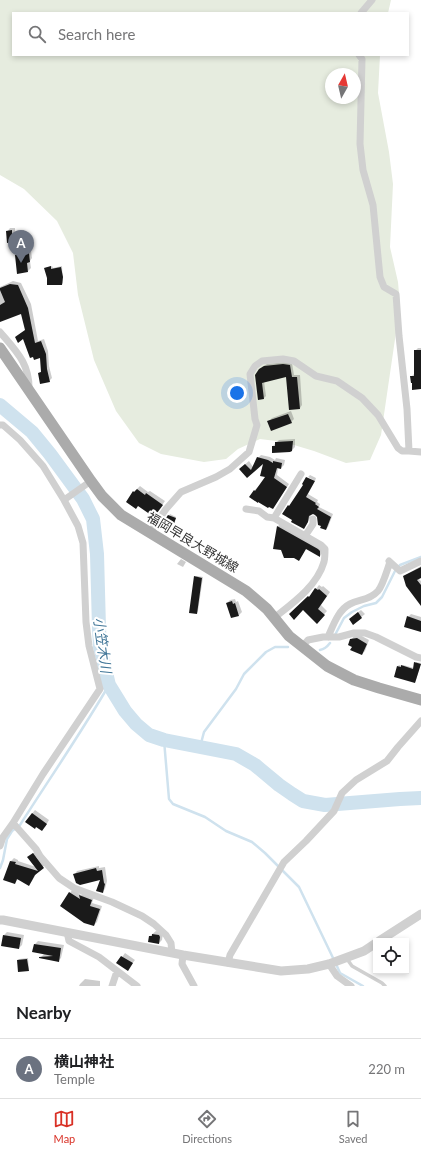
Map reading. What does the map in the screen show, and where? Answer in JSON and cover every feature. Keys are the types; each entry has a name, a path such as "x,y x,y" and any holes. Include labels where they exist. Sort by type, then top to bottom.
{"main road":[{"name":"福岡早良大野城線","path":"0,348 91,481 102,496 121,515 246,591 267,609 289,636 327,666 354,680 421,700"}],"street":[{"path":"363,12 372,0"},
{"path":"360,56 362,59 360,144 363,170 373,205 380,277 384,287 396,294 407,409 408,451"},
{"path":"0,332 19,354 25,366 29,380 29,391"},
{"path":"150,532 166,509 181,492 216,477 230,469 249,452 257,425 255,420 250,374 255,366 262,361 283,358 294,361 316,376 337,381 362,398 378,415 398,448 402,451 421,452"},
{"path":"0,425 9,430 43,466 78,526 83,543 86,622 89,646 100,689 43,774 13,823 2,837 0,846"},
{"path":"274,518 301,474"},
{"path":"64,500 91,481"},
{"path":"246,509 259,511 267,517 274,518 321,545 325,549 325,560 320,572 311,585 274,618"},
{"path":"305,536 313,524 313,519"},
{"path":"328,637 340,613 346,606 369,598 380,590 391,563 400,571 421,561"},
{"path":"302,647 308,640 339,637 354,633 365,633 376,637 416,658 421,658"},
{"path":"228,963 230,955 284,862 334,811 342,793 356,780 387,761 421,721"},
{"path":"13,823 59,878 74,888 112,902 142,916 166,935 171,943 172,953"},
{"path":"385,938 421,914"},
{"path":"0,920 182,955 281,972 308,969 329,964 364,952 373,945"},
{"path":"67,932 69,941 99,957 137,986"},
{"path":"182,955 182,964 191,985"},
{"path":"329,964 337,976 351,986"},
{"path":"112,986 117,971"}],"lane":[{"path":"344,959 352,966 385,986"}],"shaded area":[{"path":"0,0 391,0 388,12 12,12 12,56 380,56 378,93 389,152 393,184 390,247 398,282 400,305 381,435 370,460 346,463 284,442 260,439 238,449 226,459 204,462 161,454 139,443 116,411 94,360 78,295 73,253 57,221 24,189 0,175"}],"building":[{"path":"12,230 12,234 22,233 23,240 7,243 6,231"},
{"path":"29,253 30,262 27,263 28,272 17,274 15,255"},
{"path":"51,266 51,269 61,267 63,277 62,285 47,285 47,278 44,268"},
{"path":"10,284 18,285 28,308 35,343 41,341 46,354 50,382 40,384 38,373 41,372 40,358 34,360 33,357 30,358 23,339 18,343 15,337 25,330 21,314 0,322 0,305 5,302 0,288"},
{"path":"414,350 421,350 421,389 412,390 410,376 414,376"},
{"path":"283,364 290,365 292,377 297,377 300,409 289,410 286,377 262,383 264,399 258,400 255,375 259,369 264,366"},
{"path":"288,414 292,423 271,431 267,421"},
{"path":"293,441 292,451 272,453 272,446 275,446 275,442"},
{"path":"257,457 273,463 273,461 282,463 281,469 277,468 274,478 287,487 273,509 258,503 249,497 265,477 260,476 263,464 247,478 239,469 245,464 251,470"},
{"path":"306,477 315,481 306,497 316,503 315,504 319,507 317,509 331,517 326,530 320,528 321,526 318,525 317,517 313,514 309,516 308,522 304,529 291,522 292,520 282,514 303,485 302,484"},
{"path":"137,489 145,495 146,493 163,505 157,513 154,511 151,515 138,506 136,509 126,502 133,491 134,492"},
{"path":"168,515 176,518 171,532 159,528"},
{"path":"277,526 318,549 320,551 320,557 306,549 299,561 294,558 284,558 281,550 273,549"},
{"path":"421,567 421,578 417,580 421,585 421,606 406,586 403,576"},
{"path":"194,576 202,578 197,614 189,613"},
{"path":"315,588 318,590 319,589 327,596 318,609 325,615 317,624 303,610 294,620 289,614 308,596 309,597"},
{"path":"232,601 233,604 235,603 239,616 231,618 226,603"},
{"path":"358,612 362,618 353,625 349,619"},
{"path":"407,616 421,621 421,632 404,627"},
{"path":"357,638 367,644 362,655 350,650 352,647 348,645 350,639"},
{"path":"414,662 421,664 415,683 394,677 397,666 401,667 401,665 413,669"},
{"path":"32,813 47,824 42,831 36,827 35,829 25,822"},
{"path":"33,853 44,868 35,875 29,886 17,879 15,884 3,880 10,861 38,871 27,857"},
{"path":"96,868 97,871 102,870 105,884 103,893 96,891 100,880 80,885 76,883 73,874"},
{"path":"69,892 80,899 79,895 92,900 90,906 100,909 94,926 84,923 60,906"},
{"path":"152,934 159,935 159,944 148,942 149,936 152,936"},
{"path":"3,935 21,938 19,949 1,946"},
{"path":"34,944 61,948 59,962 39,958 53,956 32,952"},
{"path":"121,956 133,963 128,971 116,963"},
{"path":"27,959 29,971 18,972 17,960"}],"waterway":[{"name":"小笠木川","path":"0,405 32,432 50,454 83,499 93,519 97,554 100,647 109,685 125,711 136,724 149,735 164,740 236,754 255,765 279,785 303,801 325,805 421,798"},
{"path":"335,635 344,618 364,606 376,603 382,597 395,571 400,565 421,557"},
{"path":"320,650 326,648 330,643"},
{"path":"200,747 204,732 236,689 244,674 266,652 275,647 288,647"},
{"path":"0,868 7,839 12,831 20,825 109,685"},
{"path":"164,740 169,799 173,804 205,817 226,831 252,842 265,853 299,887 334,960"},
{"path":"336,964 340,973 363,986"}],"place":[{"name":"横山神社","path":"21,263"}]}
